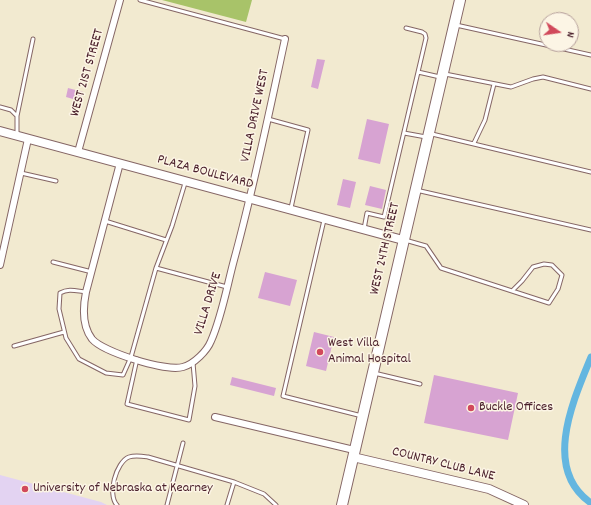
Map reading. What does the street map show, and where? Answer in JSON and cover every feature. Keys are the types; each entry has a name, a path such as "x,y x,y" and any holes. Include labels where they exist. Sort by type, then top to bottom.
{"main road":[{"name":"WEST 24TH STREET","path":"342,505 454,24 458,1"}],"street":[{"name":"WEST 21ST STREET","path":"78,152 120,0"},
{"name":"VILLA DRIVE WEST","path":"251,198 286,39"},
{"name":"PLAZA BOULEVARD","path":"0,131 403,240"},
{"path":"0,265 3,235 21,173 28,139"},
{"name":"VILLA DRIVE","path":"120,163 83,306 86,327 92,338 100,346 169,368 183,367 204,352 211,342 251,198"},
{"path":"215,417 353,454"},
{"name":"COUNTRY CLUB LANE","path":"353,454 489,489 524,505"}],"lane":[{"path":"140,0 286,39"},
{"path":"454,24 591,55"},
{"path":"364,229 367,213 384,217 426,36 422,32 406,28"},
{"path":"17,136 17,116 33,39"},
{"path":"418,72 511,87 533,79 543,78 591,89"},
{"path":"474,143 485,120 494,84"},
{"path":"0,108 11,110 17,116"},
{"path":"268,119 308,130 290,209"},
{"path":"404,132 474,143 591,172"},
{"path":"21,173 56,181"},
{"path":"186,181 172,226 156,268 134,358 127,404 189,420 195,386 192,361"},
{"path":"415,190 591,230"},
{"path":"324,218 282,396 362,416"},
{"path":"105,221 166,240"},
{"path":"403,240 426,246 441,268 549,303 558,289 562,275 552,265 544,264 533,267 512,291"},
{"path":"53,262 92,272"},
{"path":"156,268 227,287"},
{"path":"86,292 66,290 60,293 59,309 64,332 79,359 106,373 123,375 134,358"},
{"path":"14,346 64,332"},
{"path":"372,373 420,384"},
{"path":"167,505 183,443"},
{"path":"117,505 112,497 113,485 120,465 127,458 137,456 148,457 178,465 234,482 264,494 276,505"},
{"path":"227,505 234,482"}],"shaded area":[{"name":"University of Nebraska at Kearney","path":"0,475 101,502 107,505 0,505"}],"green space":[{"path":"162,0 252,0 246,22"}],"building":[{"path":"317,59 325,60 318,89 311,87"},
{"path":"68,88 83,92 80,101 66,97"},
{"path":"367,119 389,124 380,164 358,159"},
{"path":"343,179 356,182 350,208 337,205"},
{"path":"370,186 386,190 382,209 365,205"},
{"path":"265,272 297,280 290,306 258,298"},
{"name":"West Villa Animal Hospital","path":"314,332 334,337 326,371 306,366"},
{"name":"Buckle Offices","path":"434,375 518,393 508,440 424,423"},
{"path":"232,377 276,388 274,396 230,385"}],"waterway":[{"path":"591,357 570,414 566,434 565,453 568,472 576,489 591,503"}],"place":[{"name":"West Villa Animal Hospital","path":"320,352"},
{"name":"Buckle Offices","path":"471,408"},
{"name":"University of Nebraska at Kearney","path":"25,489"}]}
